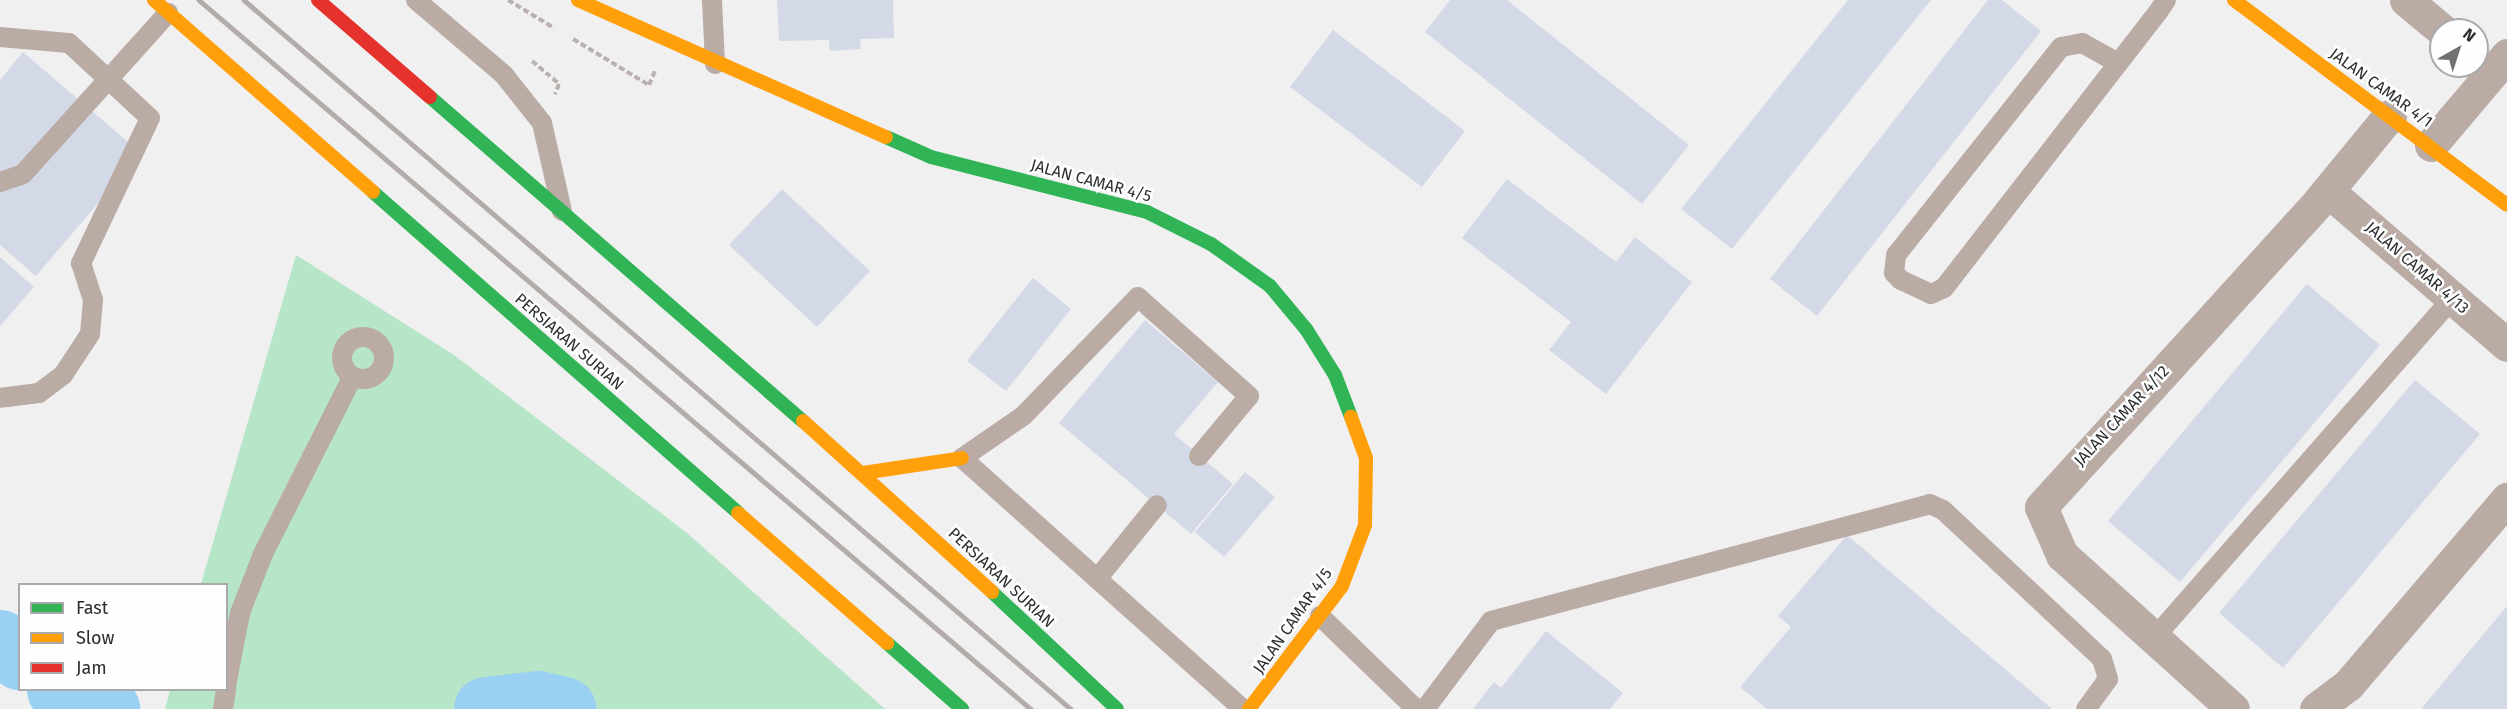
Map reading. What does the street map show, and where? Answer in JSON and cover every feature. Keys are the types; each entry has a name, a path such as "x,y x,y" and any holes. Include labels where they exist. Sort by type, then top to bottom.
{"main road":[{"name":"PERSIARAN SURIAN","path":"318,0 863,473 1118,709"},
{"name":"JALAN CAMAR 4/5","path":"578,0 716,64 931,157 1147,212 1211,244 1270,286 1306,329 1335,375 1366,458 1365,525 1342,586 1249,709"},
{"name":"JALAN CAMAR 4/1","path":"2234,0 2431,145 2507,205"},
{"name":"PERSIARAN SURIAN","path":"161,6 962,709"},
{"path":"863,473 962,458"}],"street":[{"path":"2406,0 2429,19"},
{"path":"2431,145 2492,61"},
{"name":"JALAN CAMAR 4/12","path":"2233,709 2062,555 2041,507 2328,191 2390,115"},
{"name":"JALAN CAMAR 4/13","path":"2328,191 2507,345"},
{"path":"2316,709 2348,685 2507,499"}],"lane":[{"path":"416,0 504,75 542,123 562,212"},
{"path":"712,0 716,64"},
{"path":"2118,63 2082,43 2061,47 1896,255 1894,273 1923,292 1944,288 2118,63 2166,0"},
{"path":"0,182 23,174 111,78 161,6"},
{"path":"0,37 69,43 111,78 150,118 81,263 93,300 90,334 63,375 39,393 0,398"},
{"path":"1199,456 1249,396 1138,297 1023,416 962,458 1243,709"},
{"path":"2154,638 2453,298"},
{"path":"228,679 240,613 263,554 353,376"},
{"path":"1425,709 1491,621 1930,504 1943,510 2102,659 2108,679 2086,709"},
{"path":"1097,579 1157,505"},
{"path":"1320,616 1416,709"}],"green space":[{"path":"296,255 454,355 687,533 885,709 165,709 170,691 228,691 228,583 201,583"}],"building":[{"path":"777,0 893,0 894,38 860,39 861,49 830,51 829,40 779,41"},
{"path":"1450,0 1507,0 1689,145 1642,204 1425,32"},
{"path":"1848,0 1931,0 1732,249 1681,209"},
{"path":"1988,0 2002,0 2041,31 1817,316 1770,279"},
{"path":"1333,30 1465,131 1422,187 1290,87"},
{"path":"23,52 141,153 36,276 0,245 0,80"},
{"path":"1507,179 1616,262 1635,237 1692,282 1606,394 1549,350 1571,322 1462,238"},
{"path":"782,189 870,271 817,327 729,245"},
{"path":"0,257 34,287 0,326"},
{"path":"1033,278 1071,309 1006,391 967,361"},
{"path":"2307,284 2380,345 2180,582 2108,521"},
{"path":"1145,320 1218,382 1174,434 1233,484 1191,534 1059,423"},
{"path":"2415,380 2480,434 2283,668 2219,613"},
{"path":"1245,472 1275,497 1224,557 1195,532"},
{"path":"1847,535 2052,709 1767,709 1740,687 1791,627 1778,616"},
{"path":"2507,606 2507,709 2421,709"},
{"path":"1546,631 1623,693 1610,709 1473,709 1494,682 1501,688"}],"waterway":[{"path":"0,642 18,656"},
{"path":"60,691 76,703 108,709"},
{"path":"486,709 538,703 564,709"}],"railway":[{"path":"199,0 1031,709"},
{"path":"244,0 1071,709"}],"traffic: fast":[{"path":"430,97 803,421"},
{"path":"886,137 931,157 1147,212 1211,244 1270,286 1306,329 1335,375 1351,417"},
{"path":"373,192 738,513"},
{"path":"992,592 1117,709"},
{"path":"887,643 962,709"}],"traffic: slow":[{"path":"154,0 373,192"},
{"path":"578,0 886,137"},
{"path":"2234,0 2507,205"},
{"path":"1249,709 1342,586 1365,525 1366,458 1351,417"},
{"path":"803,421 992,592"},
{"path":"863,473 962,458"},
{"path":"738,513 887,643"}],"traffic: jam":[{"path":"318,0 430,97"}]}
